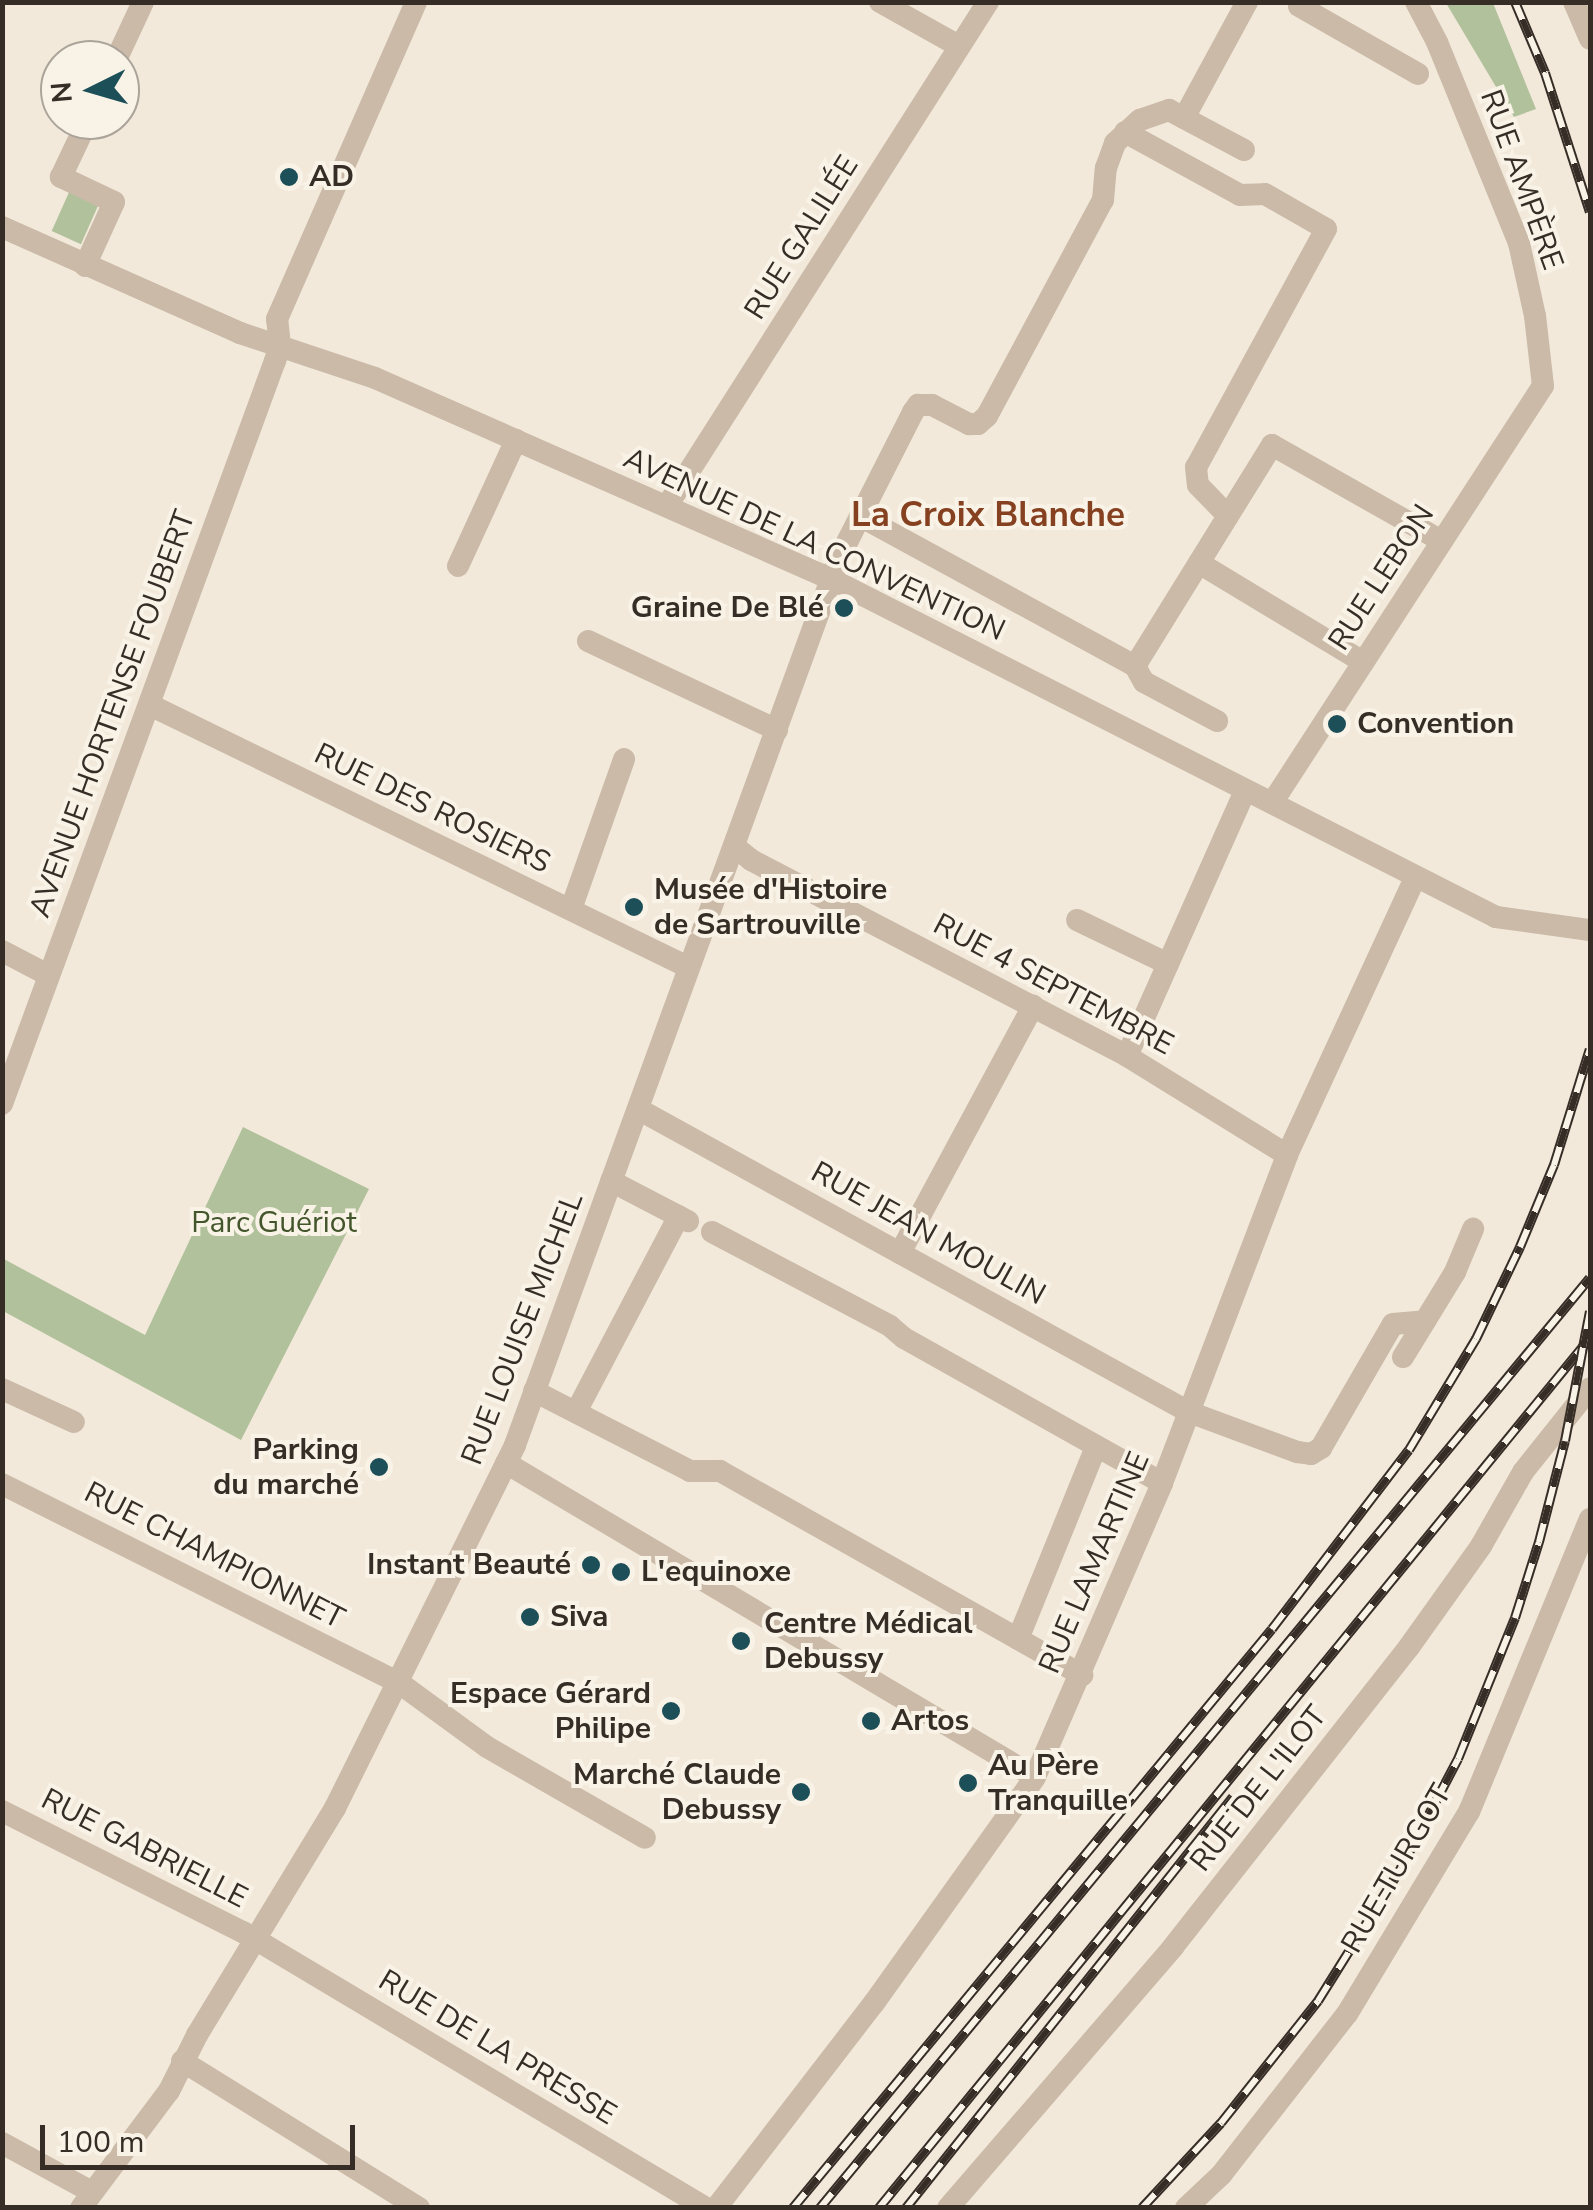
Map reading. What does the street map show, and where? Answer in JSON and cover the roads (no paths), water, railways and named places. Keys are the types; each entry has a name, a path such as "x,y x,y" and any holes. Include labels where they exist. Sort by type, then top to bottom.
{"street":[{"path":"125,40 143,2"},
{"name":"AVENUE HORTENSE FOUBERT","path":"2,1104 280,346 276,319 416,2"},
{"path":"880,2 959,46"},
{"name":"RUE GALILÉE","path":"667,506 988,2"},
{"path":"1184,118 1248,2"},
{"name":"RUE AMPÈRE","path":"1416,2 1437,42 1519,243 1536,316 1542,386"},
{"path":"1574,2 1590,39"},
{"path":"1298,4 1418,74"},
{"path":"1228,516 1198,485 1196,468 1326,229 1265,194 1240,195 1125,132 1154,113 1169,110 1244,150"},
{"name":"RUE LOUISE MICHEL","path":"85,2203 169,2091 182,2061 335,1808 398,1682 478,1541 688,967 860,516 918,405 932,405 968,424 978,424 987,416 1103,200 1106,168 1125,132"},
{"path":"79,140 61,177 114,202 85,266"},
{"name":"AVENUE DE LA CONVENTION","path":"2,226 85,266 280,346 376,378 833,580 1496,917 1590,930"},
{"name":"RUE LEBON","path":"1272,803 1542,386"},
{"path":"458,566 516,440"},
{"path":"1135,666 1272,445 1442,541"},
{"path":"860,516 1135,666 1144,682 1217,721"},
{"path":"1199,563 1363,662"},
{"path":"588,641 777,730"},
{"name":"RUE DES ROSIERS","path":"150,704 573,902 688,967"},
{"path":"624,759 573,902 636,924"},
{"path":"1127,1056 1245,791"},
{"name":"RUE 4 SEPTEMBRE","path":"734,846 1127,1056 1287,1155"},
{"name":"RUE LAMARTINE","path":"716,2208 874,2003 1035,1777 1162,1484 1287,1155 1415,878"},
{"path":"1077,920 1168,964"},
{"path":"2,951 48,975"},
{"path":"900,1253 1033,1006"},
{"name":"RUE JEAN MOULIN","path":"638,1109 1189,1412 1311,1454 1322,1448 1393,1324 1425,1321"},
{"path":"576,1412 684,1218 612,1182"},
{"path":"1403,1356 1456,1272 1473,1229"},
{"path":"712,1232 890,1326 904,1338 1162,1484"},
{"name":"RUE DE L'ILOT","path":"948,2208 1173,1947 1409,1647 1481,1546 1523,1472 1590,1388"},
{"path":"2,1389 74,1422"},
{"path":"534,1392 690,1471 720,1471 1082,1675"},
{"path":"1018,1639 1096,1447"},
{"path":"506,1464 1035,1777"},
{"name":"RUE CHAMPIONNET","path":"2,1484 398,1682 487,1746 645,1838"},
{"name":"RUE TURGOT","path":"1186,2208 1221,2175 1347,2014 1469,1812 1590,1520"},
{"name":"RUE GABRIELLE","path":"2,1811 257,1941"},
{"name":"RUE DE LA PRESSE","path":"257,1941 706,2208"},
{"path":"182,2061 419,2208"},
{"path":"2,2143 85,2203"}],"railway":[{"path":"1515,2 1545,73 1590,212"},
{"path":"793,2208 1272,1629 1409,1450 1476,1339 1520,1247 1554,1165 1590,1049"},
{"path":"820,2208 1590,1278"},
{"path":"1142,2208 1221,2123 1318,2001 1401,1868 1458,1759 1515,1618 1539,1542 1565,1441 1590,1311"},
{"path":"879,2208 1590,1338"},
{"path":"906,2208 1233,1797"}],"place":[{"name":"AD","path":"289,177"},
{"name":"Graine De Blé","path":"844,608"},
{"name":"Convention","path":"1337,724"},
{"name":"Musée d'Histoire de Sartrouville","path":"634,907"},
{"name":"Parking du marché","path":"379,1467"},
{"name":"Instant Beauté","path":"591,1565"},
{"name":"L'equinoxe","path":"621,1572"},
{"name":"Siva","path":"530,1617"},
{"name":"Centre Médical Debussy","path":"741,1641"},
{"name":"Espace Gérard Philipe","path":"671,1711"},
{"name":"Artos","path":"871,1721"},
{"name":"Au Père Tranquille","path":"968,1783"},
{"name":"Marché Claude Debussy","path":"801,1792"}],"district":[{"name":"La Croix Blanche","path":"988,515"}],"park label":[{"name":"Parc Guériot","path":"274,1223"}]}
